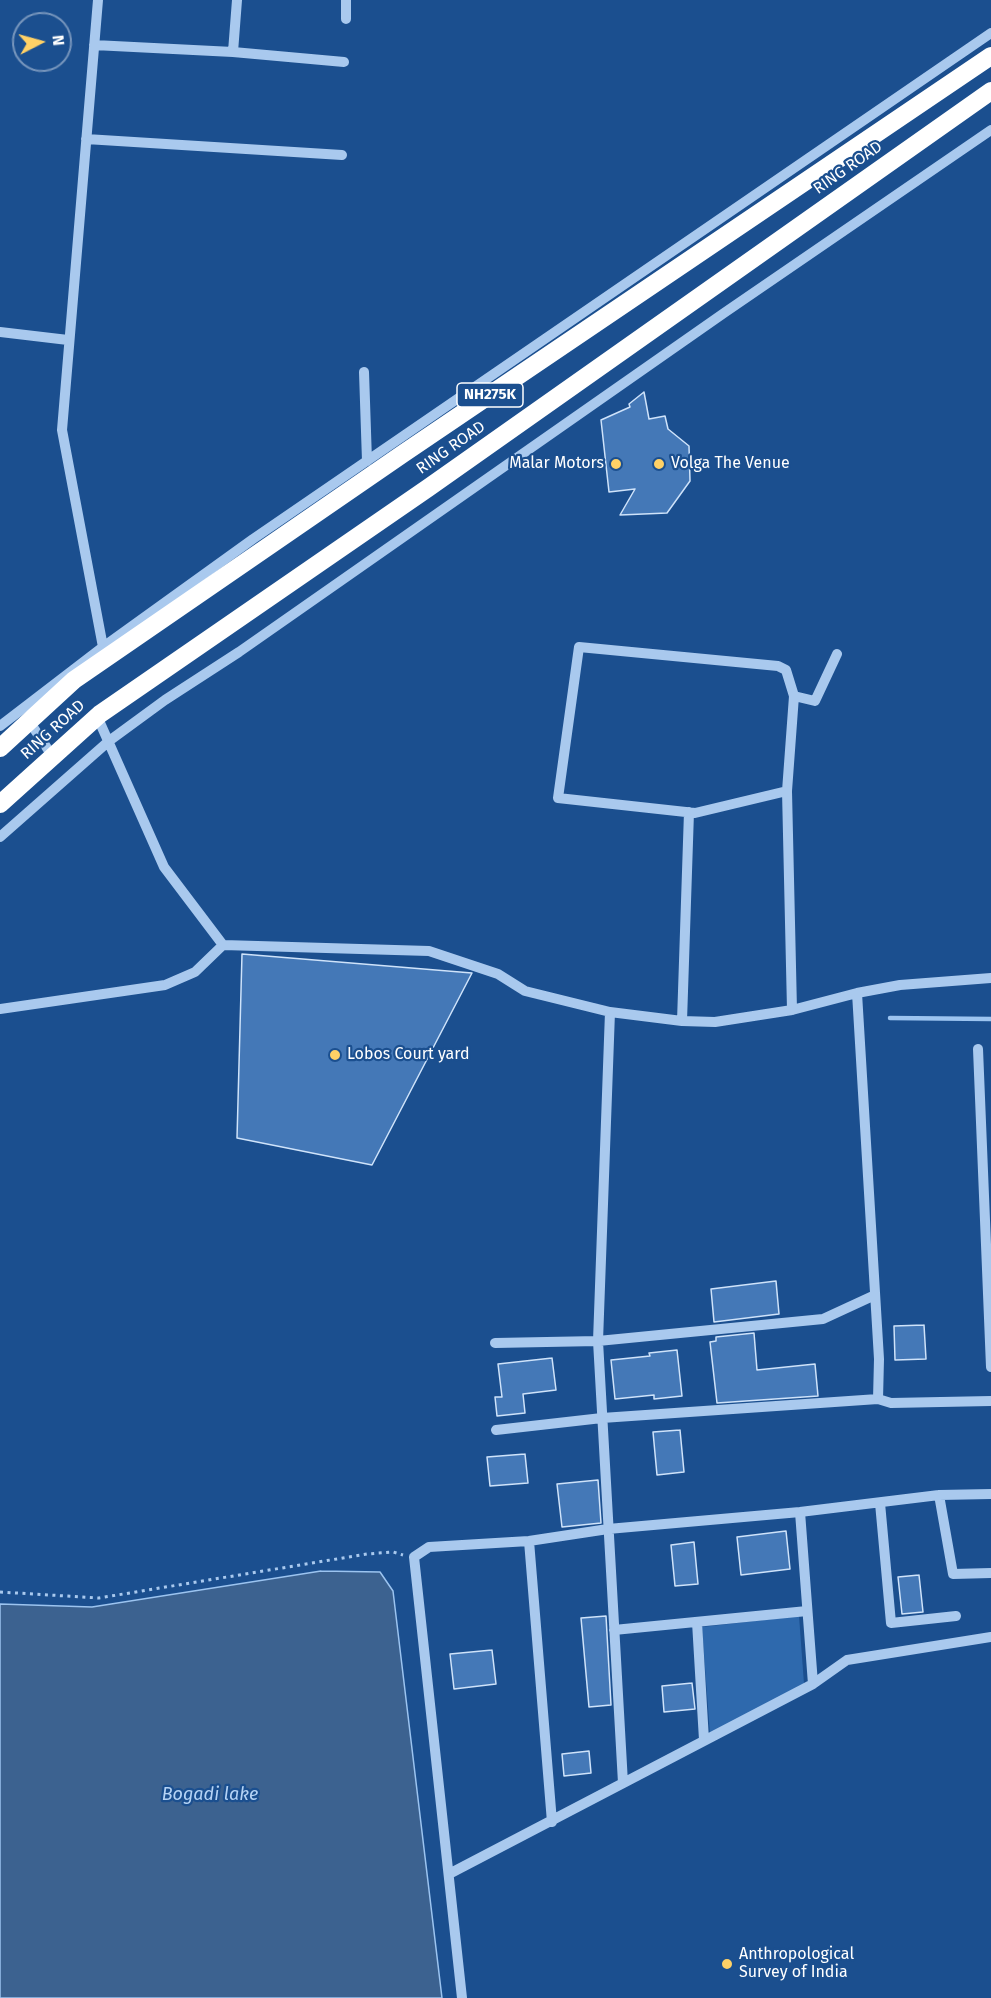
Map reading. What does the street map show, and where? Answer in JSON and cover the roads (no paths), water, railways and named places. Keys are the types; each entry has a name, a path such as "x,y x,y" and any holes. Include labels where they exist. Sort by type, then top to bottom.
{"highway":[{"name":"RING ROAD","path":"0,748 9,724 404,453 991,56"},
{"name":"RING ROAD","path":"0,804 97,716 428,488 991,91"}],"street":[{"path":"98,0 62,430 103,647"},
{"path":"233,52 237,0"},
{"path":"346,0 346,20"},
{"path":"53,757 9,724 103,647 367,461 991,33"},
{"path":"94,45 233,52 344,62"},
{"path":"0,837 109,741 165,700 239,652 733,306 991,130"},
{"path":"86,139 342,154"},
{"path":"0,332 68,340"},
{"path":"364,372 367,461"},
{"path":"787,791 689,812 558,798 579,647 778,666 786,670 794,696 787,791 792,1010"},
{"path":"794,696 815,701 837,654"},
{"path":"97,716 164,867 223,945"},
{"path":"682,1021 689,812"},
{"path":"0,1010 173,982 195,972 223,945 429,951 498,974 525,991 609,1012 682,1021 715,1022 792,1010 856,993 900,985 991,978"},
{"path":"856,993 879,1359 878,1399"},
{"path":"609,1012 598,1341 623,1783"},
{"path":"978,1048 991,1367"},
{"path":"495,1343 598,1341 823,1319 875,1294"},
{"path":"496,1430 602,1418 878,1399 891,1403 991,1401"},
{"path":"462,1998 414,1557 429,1547 529,1541 608,1529 800,1512 939,1496 991,1494"},
{"path":"939,1496 953,1574 991,1573"},
{"path":"880,1503 891,1623 956,1616"},
{"path":"800,1512 813,1684"},
{"path":"529,1541 552,1821"},
{"path":"614,1630 807,1611"},
{"path":"697,1622 704,1740"},
{"path":"449,1874 813,1684 847,1660 991,1637"}],"water":[{"name":"Bogadi lake","path":"321,1571 380,1572 393,1591 442,1998 0,1998 0,1604 92,1607"}],"waterway":[{"path":"890,1018 991,1019"}],"place":[{"name":"Malar Motors","path":"616,464"},
{"name":"Volga The Venue","path":"659,464"},
{"name":"Lobos Court yard","path":"335,1055"},
{"name":"Anthropological Survey of India","path":"727,1964"}]}
